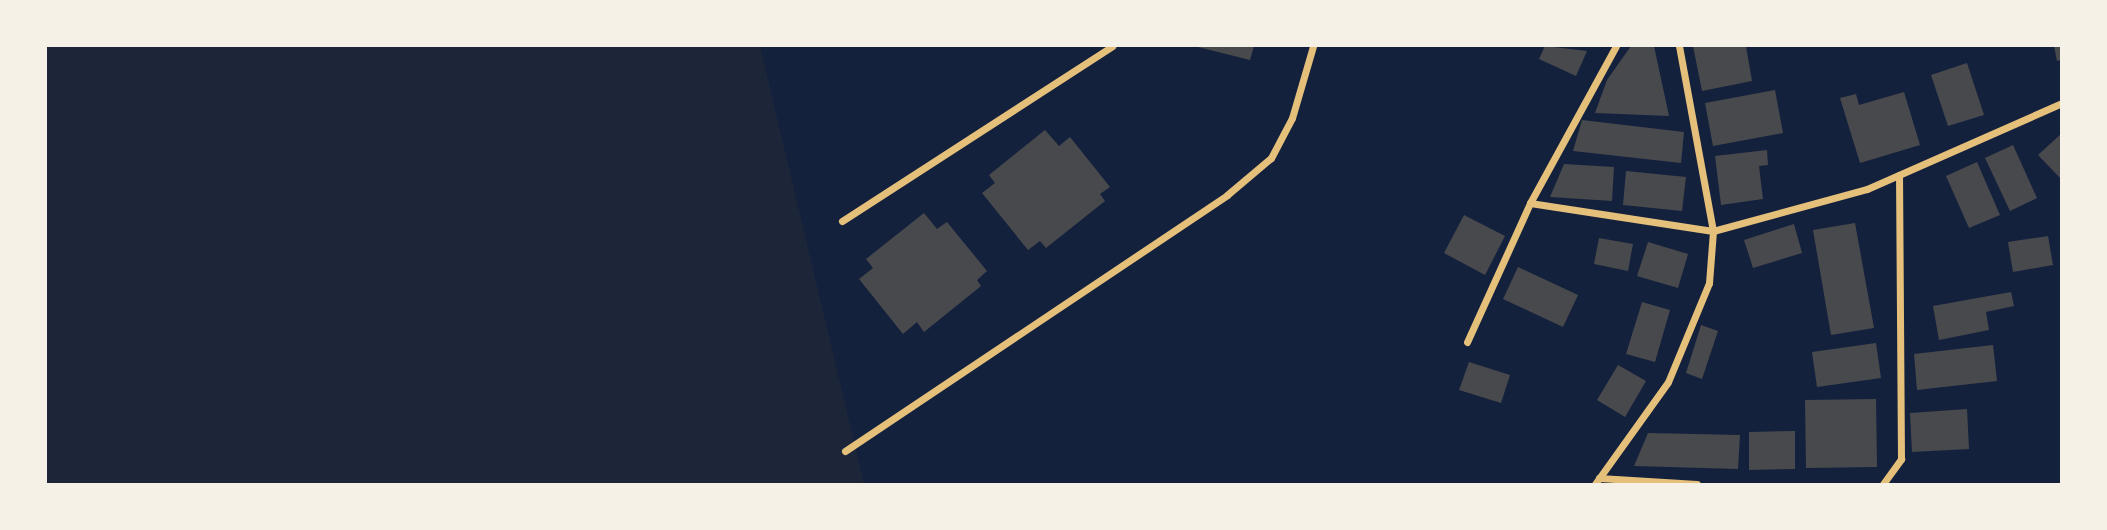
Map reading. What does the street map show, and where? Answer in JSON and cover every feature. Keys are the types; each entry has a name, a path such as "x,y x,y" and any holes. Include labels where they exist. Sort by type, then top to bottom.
{"street":[{"path":"842,222 1112,46"},
{"path":"845,451 1227,195 1271,158 1292,118 1313,46"},
{"path":"1467,342 1530,203 1616,46"},
{"path":"1597,481 1668,382 1709,283 1713,231 1679,46"},
{"path":"1530,203 1713,231 1899,175 2062,103"},
{"path":"1883,485 1901,459 1899,175"},
{"path":"1597,481 1697,485"}],"shaded area":[{"path":"46,46 760,46 864,484 46,484"}],"building":[{"path":"1194,46 1254,46 1250,60"},
{"path":"1545,46 1587,51 1576,76 1539,59"},
{"path":"1631,46 1654,46 1669,116 1595,113 1607,80"},
{"path":"1693,46 1746,46 1752,81 1702,91"},
{"path":"2054,46 2062,46 2062,60 2057,61"},
{"path":"1967,63 1984,115 1948,126 1931,75"},
{"path":"1775,90 1783,133 1713,146 1705,103"},
{"path":"1904,92 1920,145 1860,163 1840,98 1856,94 1859,105"},
{"path":"1582,120 1684,132 1681,163 1573,151"},
{"path":"1045,130 1059,146 1070,137 1110,187 1100,194 1105,201 1046,248 1040,241 1028,250 982,193 995,183 989,175"},
{"path":"2062,133 2062,180 2038,155"},
{"path":"2013,145 2037,198 2010,211 1985,158"},
{"path":"1767,150 1768,165 1759,166 1763,199 1721,205 1715,156"},
{"path":"1977,162 2000,215 1969,228 1946,176"},
{"path":"1564,164 1614,167 1612,201 1550,197"},
{"path":"1626,171 1686,177 1682,211 1623,205"},
{"path":"924,213 937,229 947,222 987,271 977,280 981,286 924,332 917,322 903,334 859,279 873,268 866,259"},
{"path":"1464,215 1505,236 1485,275 1444,253"},
{"path":"1855,223 1874,328 1831,335 1813,230"},
{"path":"1794,224 1802,253 1753,268 1744,240"},
{"path":"2048,236 2053,265 2013,272 2008,242"},
{"path":"1599,238 1633,244 1628,271 1594,264"},
{"path":"1648,242 1688,254 1678,288 1637,276"},
{"path":"1518,267 1578,295 1563,327 1503,299"},
{"path":"2011,292 2014,306 1986,312 1989,330 1939,340 1933,306"},
{"path":"1642,302 1670,310 1655,362 1626,354"},
{"path":"1701,325 1718,331 1702,379 1686,373"},
{"path":"1876,343 1881,378 1817,387 1812,352"},
{"path":"1993,345 1997,381 1917,390 1914,354"},
{"path":"1469,362 1510,375 1501,403 1459,390"},
{"path":"1618,365 1646,381 1625,417 1597,400"},
{"path":"1876,399 1877,467 1806,468 1805,400"},
{"path":"1967,409 1969,449 1912,452 1910,413"},
{"path":"1795,431 1795,469 1749,470 1749,432"},
{"path":"1648,433 1740,435 1738,469 1634,466"}]}
